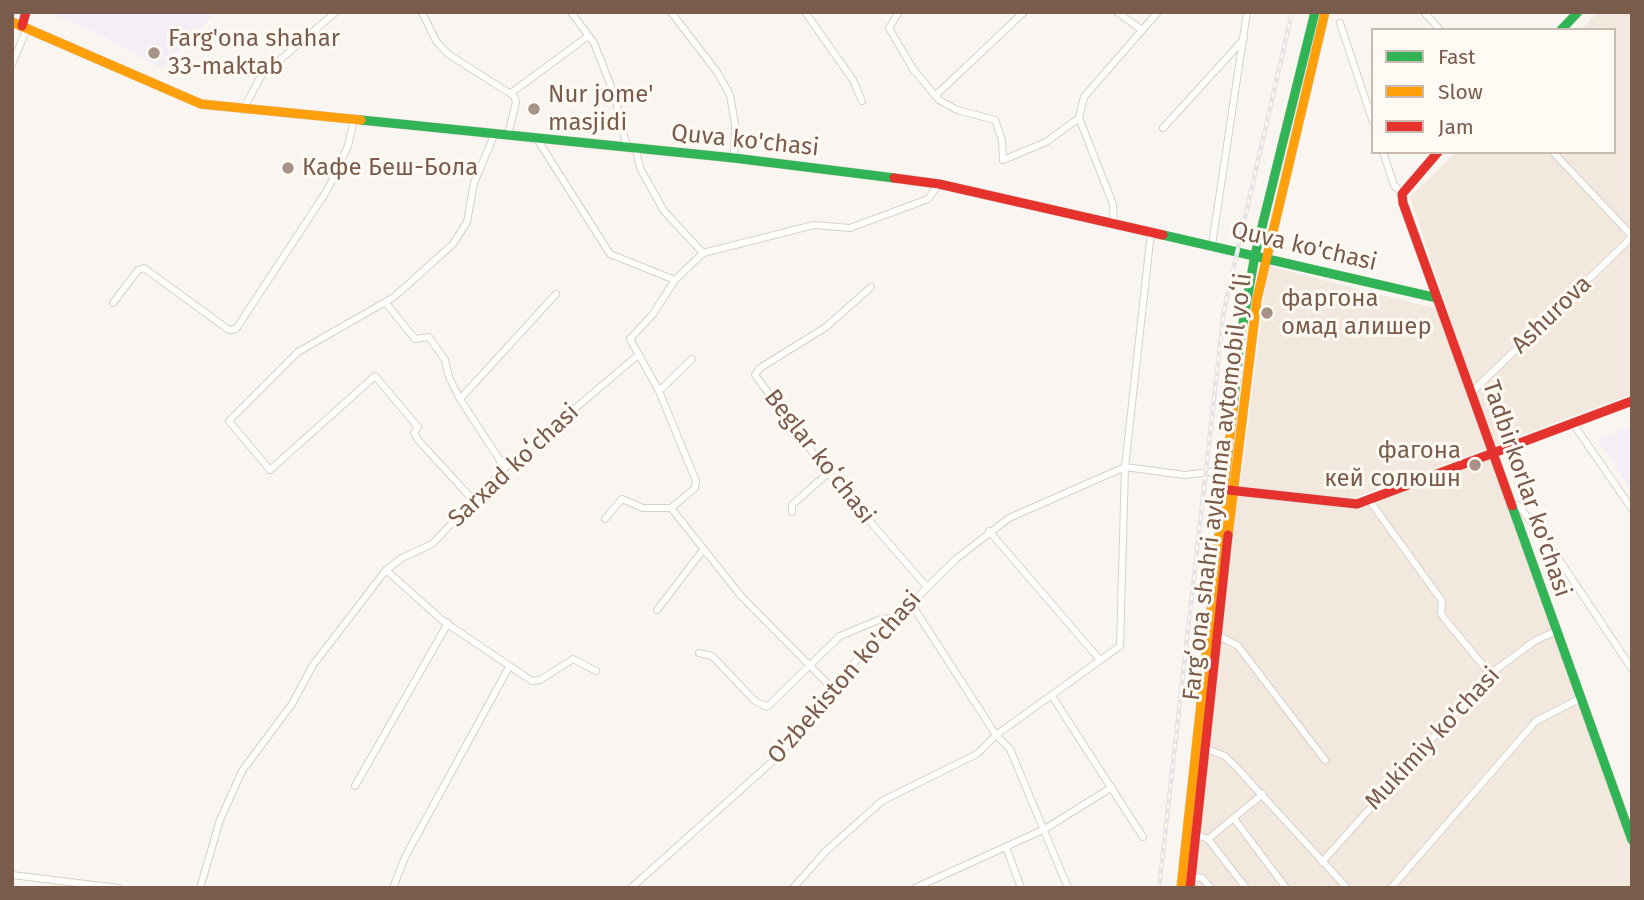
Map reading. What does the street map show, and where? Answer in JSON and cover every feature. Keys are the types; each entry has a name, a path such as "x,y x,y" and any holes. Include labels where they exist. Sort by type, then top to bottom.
{"main road":[{"path":"20,25 26,12"},
{"name":"Fargʻona shahri aylanma avtomobil yoʻli","path":"1181,888 1240,340 1255,254 1315,12"},
{"name":"Fargʻona shahri aylanma avtomobil yoʻli","path":"1190,888 1249,354 1266,258 1325,12"},
{"path":"1567,28 1578,12"},
{"name":"Quva ko'chasi","path":"20,25 201,104 734,158 939,184 1114,225 1255,254 1437,298"},
{"path":"1402,194 1436,154"},
{"name":"Tadbirkorlar ko'chasi","path":"1402,194 1405,211 1472,392 1509,506 1632,840"},
{"path":"1223,490 1354,504 1632,401"}],"street":[{"path":"243,110 261,76 336,12"},
{"path":"422,12 436,41 448,54 511,93 516,102 508,135"},
{"path":"571,12 594,43 640,168 664,211 703,253"},
{"path":"671,12 717,72 730,95 735,124 734,158"},
{"path":"805,12 853,80 862,101"},
{"path":"899,12 889,24 891,33 913,69 935,96 957,110 995,120 1002,140 1003,159 1046,142 1079,118"},
{"path":"935,96 1024,12"},
{"path":"1117,12 1142,30"},
{"path":"1114,225 1113,204 1079,118 1084,97 1158,12"},
{"path":"1212,245 1246,37 1247,12"},
{"path":"1424,12 1438,28"},
{"path":"1340,23 1371,116"},
{"path":"12,64 20,25"},
{"path":"511,93 587,37"},
{"path":"1163,128 1246,37"},
{"path":"113,303 138,270 144,268 229,330 236,329 328,189 348,146 354,119"},
{"path":"474,501 418,440 414,433 418,427 374,376 367,379 270,470 230,427 229,421 298,352 385,302 424,273 453,244 467,222 474,183 495,133"},
{"path":"537,139 610,254 675,280"},
{"name":"Tadbirkorlar ko'chasi","path":"1384,154 1394,186 1402,194"},
{"path":"1555,154 1632,237"},
{"path":"605,519 621,499 643,509 671,508 697,483 659,391 631,342 631,336 653,314 675,280 703,253 814,225 850,228 865,224 928,199 939,184"},
{"path":"793,888 826,851 882,801 976,754 996,735 1120,646 1125,467 1151,232"},
{"name":"Ashurova","path":"1472,392 1632,237"},
{"name":"Beglar koʻchasi","path":"872,288 826,327 756,372 796,433 926,586"},
{"path":"460,399 556,294"},
{"path":"385,302 415,339 429,337 445,360 460,399 505,468"},
{"name":"Sarxad koʻchasi","path":"386,570 402,558 432,544 505,468 638,355"},
{"path":"659,391 691,359"},
{"path":"1572,422 1632,509"},
{"path":"1125,467 1185,475 1225,470"},
{"name":"O'zbekiston ko'chasi","path":"631,888 774,760 909,602 989,531 1009,518 1125,467"},
{"path":"792,512 792,505 828,473"},
{"path":"1369,500 1442,601 1441,613 1444,618 1490,674"},
{"path":"1509,506 1518,505 1546,540 1632,668"},
{"path":"671,508 741,596 833,690"},
{"path":"989,531 1100,660"},
{"path":"657,610 703,550"},
{"path":"200,888 220,820 242,771 292,704 313,665 386,570 448,623 509,667 536,681 573,659 596,671"},
{"path":"909,602 996,735 1010,749 1068,888"},
{"path":"699,653 712,656 764,707 771,705 840,636 881,619 894,618"},
{"path":"355,786 448,623"},
{"name":"Mukimiy ko'chasi","path":"1322,862 1490,674 1536,640 1557,631"},
{"path":"1219,636 1238,646 1325,760"},
{"path":"393,888 405,857 509,667"},
{"path":"1052,696 1143,837"},
{"path":"1391,888 1536,721 1581,698"},
{"path":"1206,749 1225,756 1263,794 1344,886"},
{"path":"915,888 1045,829 1112,787"},
{"path":"1208,839 1235,820 1263,794"},
{"path":"1235,820 1286,888"},
{"path":"1197,835 1208,839 1245,888"},
{"path":"1006,847 1021,888"},
{"path":"12,875 118,888"},
{"path":"1192,877 1202,878 1211,888"}],"shaded area":[{"name":"Farg'ona shahar 33-maktab","path":"46,12 215,13 162,69 99,34"},
{"path":"1598,12 1632,12 1632,394 1493,446 1410,197 1454,154 1616,154 1616,28 1583,28"},
{"path":"1268,266 1437,309 1487,449 1351,499 1240,488"},
{"path":"1626,428 1632,430 1632,492 1598,440"},
{"path":"1491,454 1632,840 1632,888 1184,888 1234,491 1362,503"}],"railway":[{"path":"1159,888 1224,310 1292,12"}],"traffic: fast":[{"path":"1233,408 1240,340 1255,255 1315,12"},
{"path":"1563,28 1578,12"},
{"path":"361,120 734,158 894,178"},
{"path":"1163,235 1437,298"},
{"path":"1512,506 1632,840"}],"traffic: slow":[{"path":"1228,535 1257,299 1325,12"},
{"path":"12,22 201,104 361,120"},
{"path":"1181,888 1233,408"}],"traffic: jam":[{"path":"22,26 26,12"},
{"path":"1436,154 1402,194 1403,203 1512,506"},
{"path":"894,178 939,184 1163,235"},
{"path":"1228,490 1357,504 1632,401"},
{"path":"1190,888 1228,535"}],"place":[{"name":"Farg'ona shahar 33-maktab","path":"154,53"},
{"name":"Nur jome' masjidi","path":"534,109"},
{"name":"Кафе Беш-Бола","path":"288,168"},
{"name":"фаргона омад алишер","path":"1267,313"},
{"name":"фагона кей солюшн","path":"1475,465"}]}
